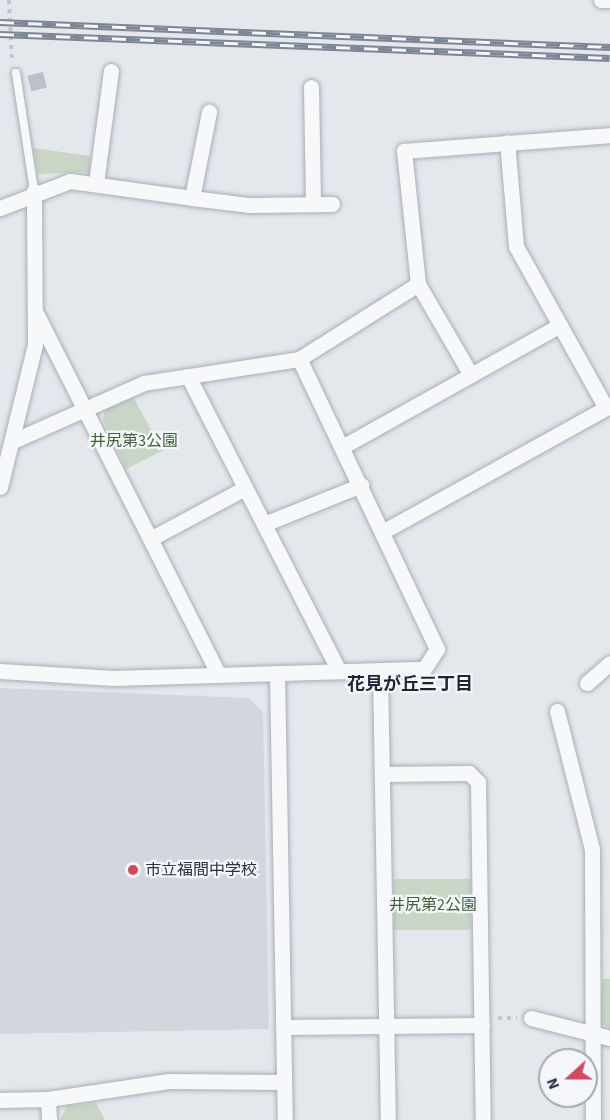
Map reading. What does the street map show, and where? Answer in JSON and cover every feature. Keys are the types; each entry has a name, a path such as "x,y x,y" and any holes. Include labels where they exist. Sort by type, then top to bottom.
{"street":[{"path":"601,0 610,0"},
{"path":"96,183 111,71"},
{"path":"311,87 313,204"},
{"path":"192,198 209,112"},
{"path":"471,375 418,284 404,151 610,135"},
{"path":"384,531 606,408 516,246 507,142"},
{"path":"0,208 34,191 70,181 248,205 332,204"},
{"path":"0,487 13,441 37,315 34,191"},
{"path":"13,441 144,383 299,359 418,284"},
{"path":"37,315 218,674"},
{"path":"342,447 560,325"},
{"path":"0,671 114,678 424,669 437,649 384,531 299,359"},
{"path":"188,376 339,671"},
{"path":"264,524 361,485"},
{"path":"150,539 245,488"},
{"path":"587,683 610,663"},
{"path":"380,670 388,1120"},
{"path":"278,673 284,1027 283,1119"},
{"path":"557,711 592,849 593,1120"},
{"path":"382,774 469,773 478,782 483,1120"},
{"path":"531,1018 610,1038"},
{"path":"284,1027 482,1022"},
{"path":"0,1100 48,1099 169,1081 284,1082"},
{"path":"48,1099 49,1120"}],"lane":[{"path":"16,73 34,191"}],"path":[{"path":"9,0 16,73"},
{"path":"482,1022 531,1018"}],"shaded area":[{"name":"市立福間中学校","path":"0,688 249,698 263,712 269,1029 0,1034"}],"green space":[{"path":"33,148 90,156 89,172 38,174"},
{"name":"井尻第3公園","path":"133,396 162,451 126,469 103,420 105,410"},
{"name":"井尻第2公園","path":"394,879 471,879 471,930 394,930"},
{"path":"603,979 610,979 610,1029 598,1021"},
{"path":"96,1103 105,1120 60,1120 67,1106"}],"building":[{"path":"43,72 47,88 31,91 27,76"}],"railway":[{"path":"0,22 610,47"},
{"path":"0,34 610,58"}],"place":[{"name":"市立福間中学校","path":"133,870"}],"district":[{"name":"花見が丘三丁目","path":"410,685"}]}
